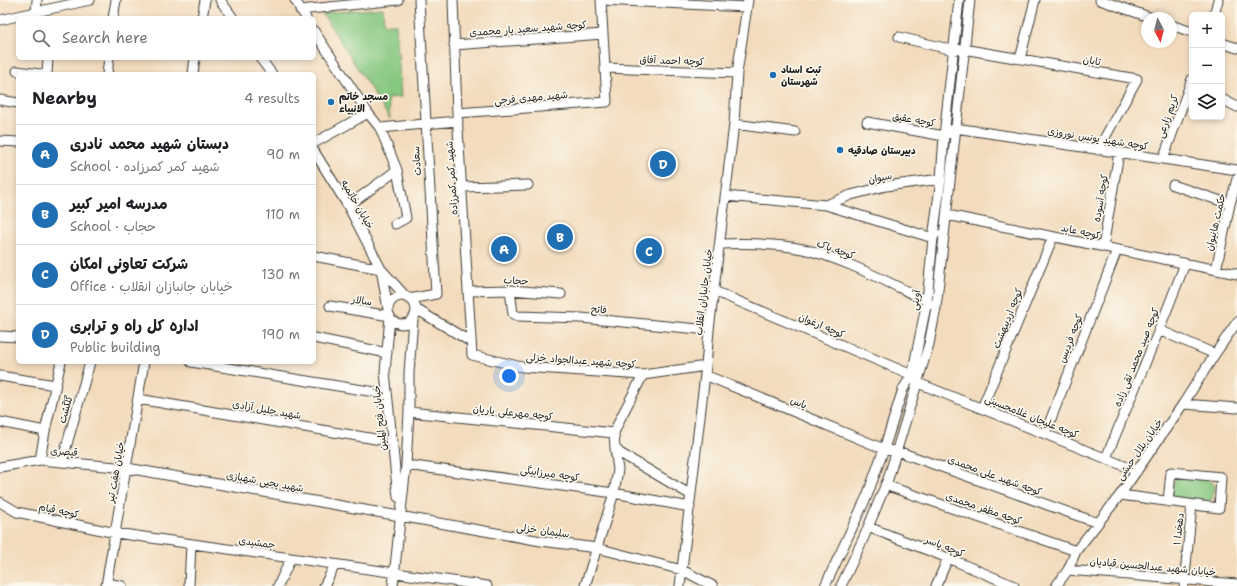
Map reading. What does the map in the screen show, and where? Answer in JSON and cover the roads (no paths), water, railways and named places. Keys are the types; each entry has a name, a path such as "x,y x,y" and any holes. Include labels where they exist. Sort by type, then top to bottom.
{"street":[{"path":"36,12 37,0"},
{"path":"18,16 90,0"},
{"path":"113,16 116,0"},
{"path":"202,16 205,0"},
{"path":"220,0 231,16"},
{"path":"295,0 304,16"},
{"path":"300,10 398,0"},
{"name":"سعادت","path":"408,299 436,294 419,0"},
{"name":"شهید کمر کمرزاده","path":"453,0 454,45 472,356"},
{"path":"606,68 601,0 747,4"},
{"name":"آوینی","path":"825,586 867,496 903,389 912,375 927,301 959,0"},
{"path":"841,586 885,485 897,451 929,344 936,308 947,215 963,49 970,0"},
{"path":"1020,59 1035,0"},
{"path":"1100,0 1124,4 1141,12"},
{"path":"1215,12 1218,0"},
{"name":"خیابان جانبازان انقلاب","path":"680,586 692,495 709,330 734,124 737,73 747,4"},
{"path":"51,8 51,16"},
{"path":"0,20 16,16"},
{"path":"1177,27 1189,31"},
{"path":"316,33 368,113 380,128 397,170 406,218 395,224"},
{"name":"کوچه شهید سعید یار محمدی","path":"454,45 603,34"},
{"name":"تابان","path":"899,37 954,50 963,49 1137,79 1098,150"},
{"path":"1225,44 1237,48"},
{"path":"47,72 48,60"},
{"path":"107,72 108,60"},
{"path":"193,72 195,60"},
{"path":"262,60 270,72"},
{"name":"شهید مهدی فرجی","path":"380,128 425,124 458,117 607,102 606,68"},
{"name":"کوچه احمد آفاق","path":"606,68 737,73"},
{"path":"17,71 25,72"},
{"name":"کریم زارعی","path":"1163,159 1191,84"},
{"path":"0,100 16,103"},
{"path":"1225,100 1237,106"},
{"path":"316,142 368,113"},
{"name":"کوچه عقیق","path":"867,122 944,136 956,128"},
{"path":"734,124 795,132"},
{"name":"کوچه شهید یونس نوروزی","path":"956,128 1237,170"},
{"path":"0,141 16,142"},
{"name":"کوچه آسوده","path":"1103,247 1119,153"},
{"name":"خیابان خاتمیه","path":"316,158 348,206 381,269 408,299"},
{"path":"348,206 397,170"},
{"name":"سیوان","path":"826,205 851,194 886,186 941,179"},
{"name":"حکمت هانیوان","path":"1216,270 1237,179"},
{"path":"462,187 528,185"},
{"path":"1173,185 1230,204"},
{"path":"725,196 826,205 933,238 947,215"},
{"name":"کوچه عابد","path":"947,215 1237,274"},
{"name":"کوچه اردیبهشت","path":"982,408 1053,236"},
{"name":"کوچه پاک","path":"720,244 760,243 803,249 844,262 927,301 936,308"},
{"name":"کوچه فردیس","path":"1045,434 1116,250"},
{"path":"316,256 381,269"},
{"name":"کوچه صید محمد تقی زاده","path":"1106,458 1185,264"},
{"name":"خیابان خاتمیه","path":"381,269 389,315"},
{"name":"حجاب","path":"469,291 510,290 561,294"},
{"name":"فاتح","path":"510,290 513,314 518,316 580,318 709,330"},
{"name":"کوچه ارغوان","path":"714,291 912,375"},
{"path":"416,309 413,319 404,324 398,324 393,321 389,315 389,307 395,298 400,297 408,299 414,304 416,309 471,342"},
{"name":"سالار","path":"330,306 389,315"},
{"name":"خیابان فتح المبین","path":"389,315 385,372 386,394 400,517"},
{"name":"خیابان فتح المبین","path":"393,586 406,465 409,412 409,373 413,319"},
{"name":"خیابان بلال حبشی","path":"1056,586 1068,570 1076,551 1120,495 1183,404 1237,322"},
{"path":"1159,330 1215,354"},
{"path":"0,336 16,337"},
{"path":"316,338 387,353"},
{"name":"کوچه شهید عبدالجواد خزلی","path":"472,356 522,368 643,375 705,370"},
{"path":"40,460 60,364"},
{"name":"گلگشت","path":"62,462 89,364"},
{"name":"خیابان هفت تیر","path":"106,584 116,533 144,364"},
{"path":"203,364 386,394"},
{"name":"یاس","path":"705,370 884,449"},
{"path":"585,586 614,493 618,470 614,433 643,375"},
{"path":"912,375 918,383"},
{"path":"0,376 55,386"},
{"name":"کوچه علیجان غلامحسینی","path":"918,383 1137,470"},
{"name":"شهید جلیل آزادی","path":"138,399 392,442"},
{"path":"1183,404 1237,408"},
{"name":"کوچه مهرعلی یاریان","path":"409,412 614,433"},
{"path":"0,422 45,431"},
{"path":"615,448 620,453 692,495"},
{"name":"کوچه شهید علی محمدی","path":"884,449 897,451 1098,523"},
{"name":"قیصری","path":"0,467 40,460 127,468"},
{"name":"کوچه میرزابیگی","path":"406,465 614,493 690,507"},
{"name":"شهید یحیی شهبازی","path":"127,468 400,517"},
{"path":"1120,495 1168,502 1219,508 1221,477 1171,472 1168,502"},
{"name":"کوچه مظفر محمدی","path":"885,485 1076,551"},
{"name":"کوچه قیام","path":"0,502 17,512 116,533"},
{"name":"دهخدا ۱","path":"1184,583 1192,505"},
{"name":"سلیمان خزلی","path":"400,517 541,541 597,548 682,570"},
{"name":"کوچه یاسر","path":"868,527 948,558 1014,586"},
{"name":"جمشیدی","path":"116,533 487,586"},
{"path":"189,586 191,544"},
{"path":"278,586 290,558"},
{"path":"936,586 948,558"},
{"path":"324,586 334,565"},
{"path":"682,570 713,586"},
{"name":"خیابان شهید عبدالحسین قبادیان","path":"1068,570 1184,583 1237,584"},
{"path":"106,584 122,586"}],"place":[{"name":"ثبت اسناد شهرستان","path":"773,75"},
{"name":"مسجد خاتم الانبیاء","path":"331,102"},
{"name":"دبیرستان صادقیه","path":"840,150"},
{"name":"اداره کل راه و ترابری","path":"663,164"},
{"name":"مدرسه امیر کبیر","path":"560,237"},
{"name":"دبستان شهید محمد نادری","path":"504,249"},
{"name":"شرکت تعاونی امکان","path":"649,251"}]}
